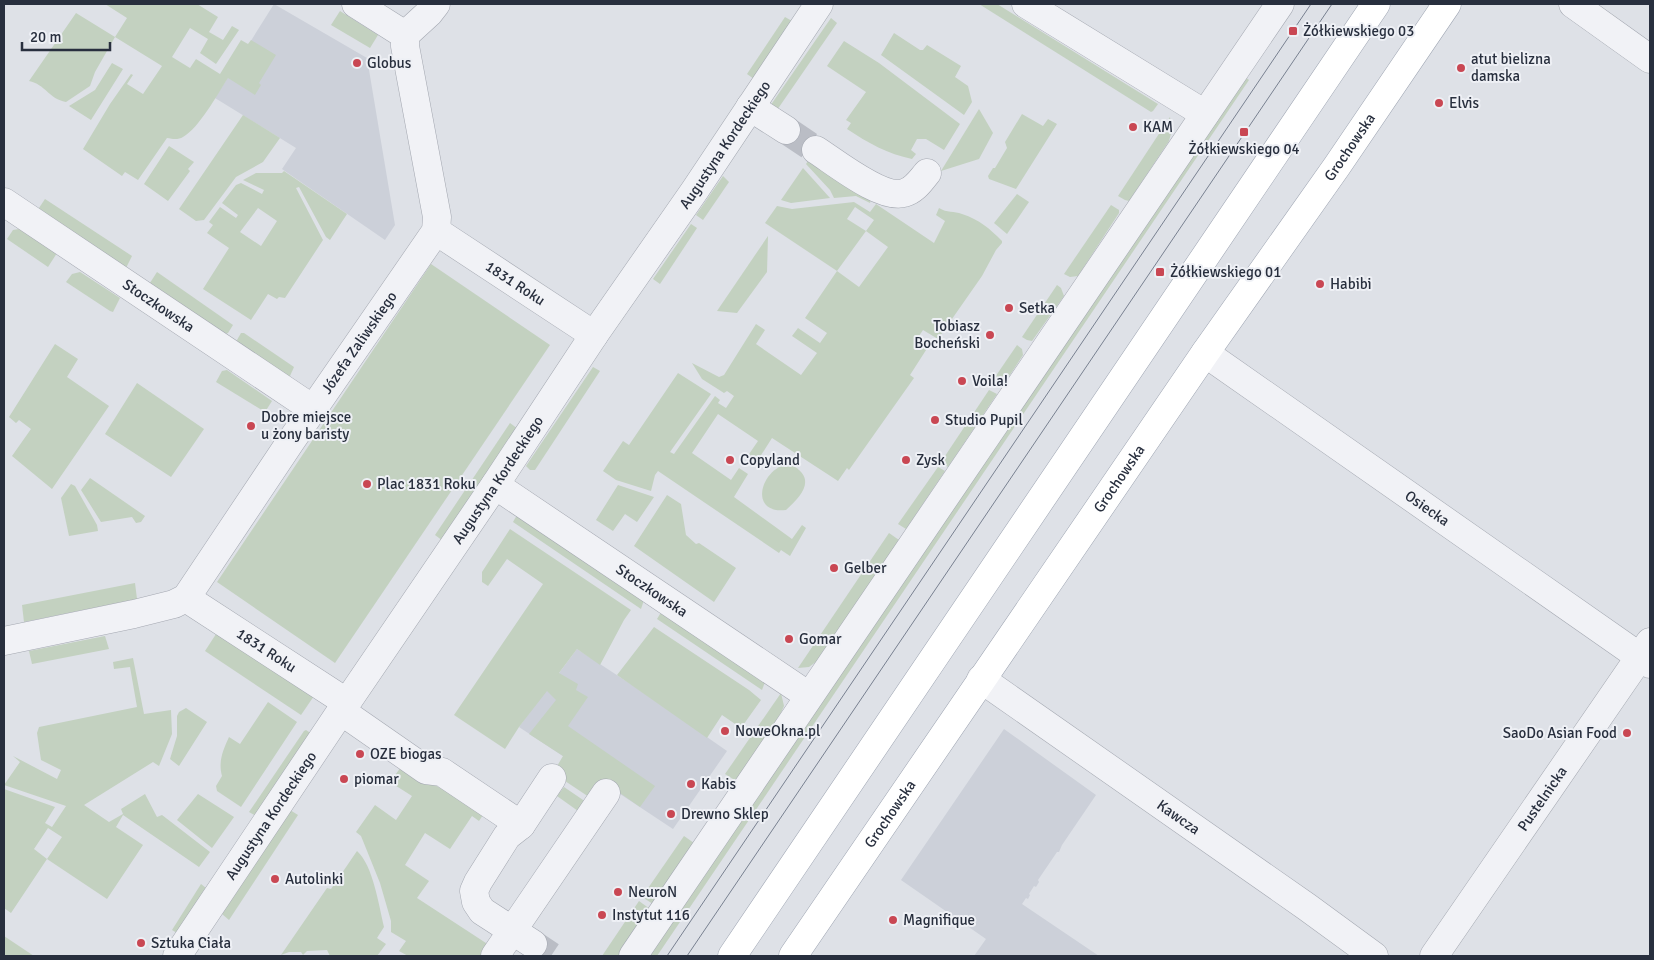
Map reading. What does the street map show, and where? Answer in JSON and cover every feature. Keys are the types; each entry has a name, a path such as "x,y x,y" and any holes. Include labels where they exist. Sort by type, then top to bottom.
{"main road":[{"path":"732,956 1376,4"},
{"name":"Grochowska","path":"793,956 1205,352 1338,166 1447,4"}],"street":[{"path":"356,4 405,35"},
{"path":"436,4 405,35 405,46 437,216 436,231"},
{"name":"Augustyna Kordeckiego","path":"177,956 819,4"},
{"path":"1026,4 1205,114"},
{"path":"633,956 1280,4"},
{"path":"1573,4 1650,58"},
{"path":"750,107 786,130"},
{"path":"816,150 871,186 891,194 903,194 914,188 927,172"},
{"name":"Stoczkowska","path":"4,202 312,410"},
{"name":"1831 Roku","path":"436,231 451,239 594,335"},
{"name":"Józefa Zaliwskiego","path":"186,598 312,410 436,231"},
{"name":"Osiecka","path":"1205,352 1647,654"},
{"name":"Stoczkowska","path":"495,485 809,696"},
{"path":"4,641 134,614 174,604 186,598"},
{"name":"1831 Roku","path":"186,598 344,707 426,770 442,772 521,824"},
{"name":"Pustelnicka","path":"1434,956 1647,654"},
{"name":"Kawcza","path":"981,679 1283,890 1374,956"},
{"path":"523,937 482,911 476,902 474,891 507,836 521,824 552,778"},
{"path":"495,956 523,937 606,793"}],"shaded area":[{"path":"274,4 367,58 395,225 385,240 282,169 296,148 215,98"},
{"path":"577,649 727,751 673,829 519,727"},
{"path":"1004,729 1096,795 1059,852 1057,852 1038,880 1039,882 1036,887 1034,886 1028,899 1026,898 1022,904 1099,956 974,956 986,939 901,880"}],"green space":[{"path":"105,4 197,4 218,17 209,32 223,40 232,26 239,30 216,64 200,53 208,39 190,28 172,57 190,68 196,59 220,74 241,40 248,44 251,40 276,55 259,83 261,85 255,95 228,78 189,133 181,138 167,138 138,180 125,172 122,176 83,149 110,104 131,74 133,75 127,84 143,94 162,66 115,37 127,18"},
{"path":"979,4 997,4 1158,104 1151,112"},
{"path":"340,11 378,35 370,48 331,25"},
{"path":"76,13 115,37 95,72 90,86 66,102 55,98 39,85 29,81"},
{"path":"785,17 792,21 754,79 747,74"},
{"path":"831,18 837,23 775,113 768,109"},
{"path":"894,33 920,50 923,50 927,45 961,66 955,77 968,86 972,102 964,115 881,55"},
{"path":"844,41 879,63 960,124 944,150 926,139 917,139 911,150 916,154 912,159 878,147 847,129 851,123 846,120 866,92 827,66"},
{"path":"112,63 123,69 91,120 69,106 95,90"},
{"path":"1244,76 1249,80 657,956 649,956"},
{"path":"979,109 993,133 979,159 941,171"},
{"path":"1022,114 1043,126 1048,119 1057,124 1016,189 989,179 988,176 1007,148 1005,142"},
{"path":"243,115 280,138 263,162 236,177 204,220 196,221 179,209"},
{"path":"1170,117 1172,130 1169,141 1129,201 1118,196"},
{"path":"169,146 194,162 188,169 190,171 168,201 144,184"},
{"path":"810,158 871,200 870,203 856,196 834,198 830,190 806,164"},
{"path":"803,168 830,198 791,203 781,200"},
{"path":"284,171 347,214 330,240 326,237 299,187 296,188 323,240 285,298 279,297 277,299 268,294 251,320 203,289 229,248 207,233 213,225 209,222 220,207 236,218 238,215 222,203 236,185 241,183 262,194 264,190 243,180 256,173 282,173","holes":["258,208 277,221 261,246 240,232"]},
{"path":"723,176 729,182 703,220 696,215"},
{"path":"1017,194 1029,202 1007,234 994,223"},
{"path":"45,199 132,256 126,268 40,212 39,208"},
{"path":"854,202 870,212 876,204 934,243 945,221 936,215 939,208 968,216 979,222 993,232 1002,243 996,250 982,276 938,339 923,330 917,339 928,347 910,375 914,378 849,470 847,468 838,481 772,438 756,463 747,457 758,441 718,414 692,453 731,480 739,468 748,474 734,497 792,539 802,525 806,528 790,556 781,550 779,553 658,471 655,475 651,491 616,480 603,471 623,441 629,445 678,373 711,394 670,452 674,454 715,396 720,400 718,403 726,408 734,396 727,391 724,393 702,379 692,363 719,377 724,375 756,324 765,330 756,344 801,375 817,353 792,336 798,328 820,343 827,333 805,318 837,271 765,223 777,206 792,209","holes":["855,207 874,220 866,231 847,219","866,231 888,247 859,287 837,271"]},
{"path":"1111,205 1119,210 1119,213 1078,276 1070,277 1064,274"},
{"path":"691,224 697,228 660,284 653,279"},
{"path":"19,229 57,253 48,267 7,239 13,230"},
{"path":"768,236 767,272 737,313 717,311"},
{"name":"Plac 1831 Roku","path":"431,264 550,345 335,663 217,582"},
{"path":"80,272 120,298 113,312 66,282 72,274"},
{"path":"157,272 233,325 228,333 223,335 148,286"},
{"path":"1057,285 1061,288 1064,296 1032,341 1022,337"},
{"path":"241,333 244,333 294,367 290,376 285,376 238,345 237,340"},
{"path":"55,344 78,359 67,377 109,406 52,489 12,456 31,429 19,420 16,423 9,417"},
{"path":"1017,345 1022,349 1023,355 1004,384 1000,384 993,380"},
{"path":"593,367 600,371 535,470 530,470 526,466"},
{"path":"227,370 272,401 265,412 216,382 222,371"},
{"path":"137,383 204,429 171,477 105,434"},
{"path":"989,390 997,394 948,467 941,462"},
{"path":"510,423 518,429 443,541 435,535"},
{"path":"790,464 803,475 805,480 802,492 786,510 774,510 766,505 762,498 762,490 772,473 780,467"},
{"path":"938,467 945,471 906,529 898,524"},
{"path":"90,478 145,516 141,522 136,523 132,517 101,522 81,490"},
{"path":"71,484 75,486 97,525 98,531 69,536 61,498"},
{"path":"618,485 654,497 637,522 625,514 613,531 596,520"},
{"path":"667,495 681,504 686,535 696,544 699,543 736,568 714,602 634,546"},
{"path":"517,515 644,600 641,609 513,522"},
{"path":"510,529 631,610 600,665 577,649 559,673 578,684 576,690 588,697 568,726 655,786 640,807 604,782 592,799 553,773 563,756 529,734 556,700 547,691 519,727 505,749 454,715 543,584 507,559 488,586 482,582 482,572"},
{"path":"889,533 899,540 817,661 809,667 798,668"},
{"path":"135,583 137,599 24,622 22,605"},
{"path":"663,613 765,682 762,690 657,619"},
{"path":"654,627 761,700 741,728 722,715 707,738 617,675"},
{"path":"218,631 314,696 301,715 205,651"},
{"path":"105,636 109,649 32,664 29,651"},
{"path":"133,658 144,714 171,710 172,734 159,766 153,762 84,805 109,822 123,814 121,809 145,794 157,817 162,815 210,852 199,867 123,815 116,827 143,845 107,899 47,859 11,913 4,908 4,789 55,807 45,823 52,827 66,806 4,785 20,762 13,756 57,779 61,770 41,760 37,733 39,727 137,707 130,667 114,669 113,662","holes":["48,828 62,837 47,859 34,849"]},
{"path":"781,693 784,706 781,713 738,779 733,779 725,774"},
{"path":"268,702 297,722 241,807 217,791 216,786 222,776 222,756 229,737 240,744"},
{"path":"186,708 207,722 179,766 170,759 177,736 177,716 179,712"},
{"path":"306,730 312,734 256,816 249,812 304,731"},
{"path":"401,767 485,812 479,821 472,816 450,849 425,833 405,865 429,881 417,898 489,945 486,956 408,956 399,951 406,941 391,932 391,921 380,883 361,836 356,832 375,805 396,820 412,796 390,782"},
{"path":"564,787 589,804 578,811 557,796"},
{"path":"198,794 234,817 212,848 177,820"},
{"path":"290,810 298,815 229,920 222,914"},
{"path":"684,836 694,843 653,904 642,897"},
{"path":"357,851 363,857 371,876 384,927 377,938 386,944 377,956 330,956 327,950 307,951 303,955 301,952 289,952 281,955 327,888 331,889"},
{"path":"201,884 206,888 177,933 172,930"},
{"path":"639,901 650,909 618,956 602,956"},
{"path":"4,936 34,956 4,956"}],"tunnel":[{"path":"786,130 816,150"},
{"path":"533,944 551,956"}],"tram line":[{"path":"667,956 1311,4"},
{"path":"687,956 1332,4"}],"place":[{"name":"Żółkiewskiego 03","path":"1293,31"},
{"name":"Globus","path":"357,63"},
{"name":"atut bielizna damska","path":"1461,68"},
{"name":"Elvis","path":"1439,103"},
{"name":"KAM","path":"1133,127"},
{"name":"Żółkiewskiego 04","path":"1244,132"},
{"name":"Żółkiewskiego 01","path":"1160,272"},
{"name":"Habibi","path":"1320,284"},
{"name":"Setka","path":"1009,308"},
{"name":"Tobiasz Bocheński","path":"990,335"},
{"name":"Voila!","path":"962,381"},
{"name":"Studio Pupil","path":"935,420"},
{"name":"Dobre miejsce u żony baristy","path":"251,426"},
{"name":"Copyland","path":"730,460"},
{"name":"Zysk","path":"906,460"},
{"name":"Plac 1831 Roku","path":"367,484"},
{"name":"Gelber","path":"834,568"},
{"name":"Gomar","path":"789,639"},
{"name":"NoweOkna.pl","path":"725,731"},
{"name":"SaoDo Asian Food","path":"1627,733"},
{"name":"OZE biogas","path":"360,754"},
{"name":"piomar","path":"344,779"},
{"name":"Kabis","path":"691,784"},
{"name":"Drewno Sklep","path":"671,814"},
{"name":"Autolinki","path":"275,879"},
{"name":"NeuroN","path":"618,892"},
{"name":"Instytut 116","path":"602,915"},
{"name":"Magnifique","path":"893,920"},
{"name":"Sztuka Ciała","path":"141,943"}]}
